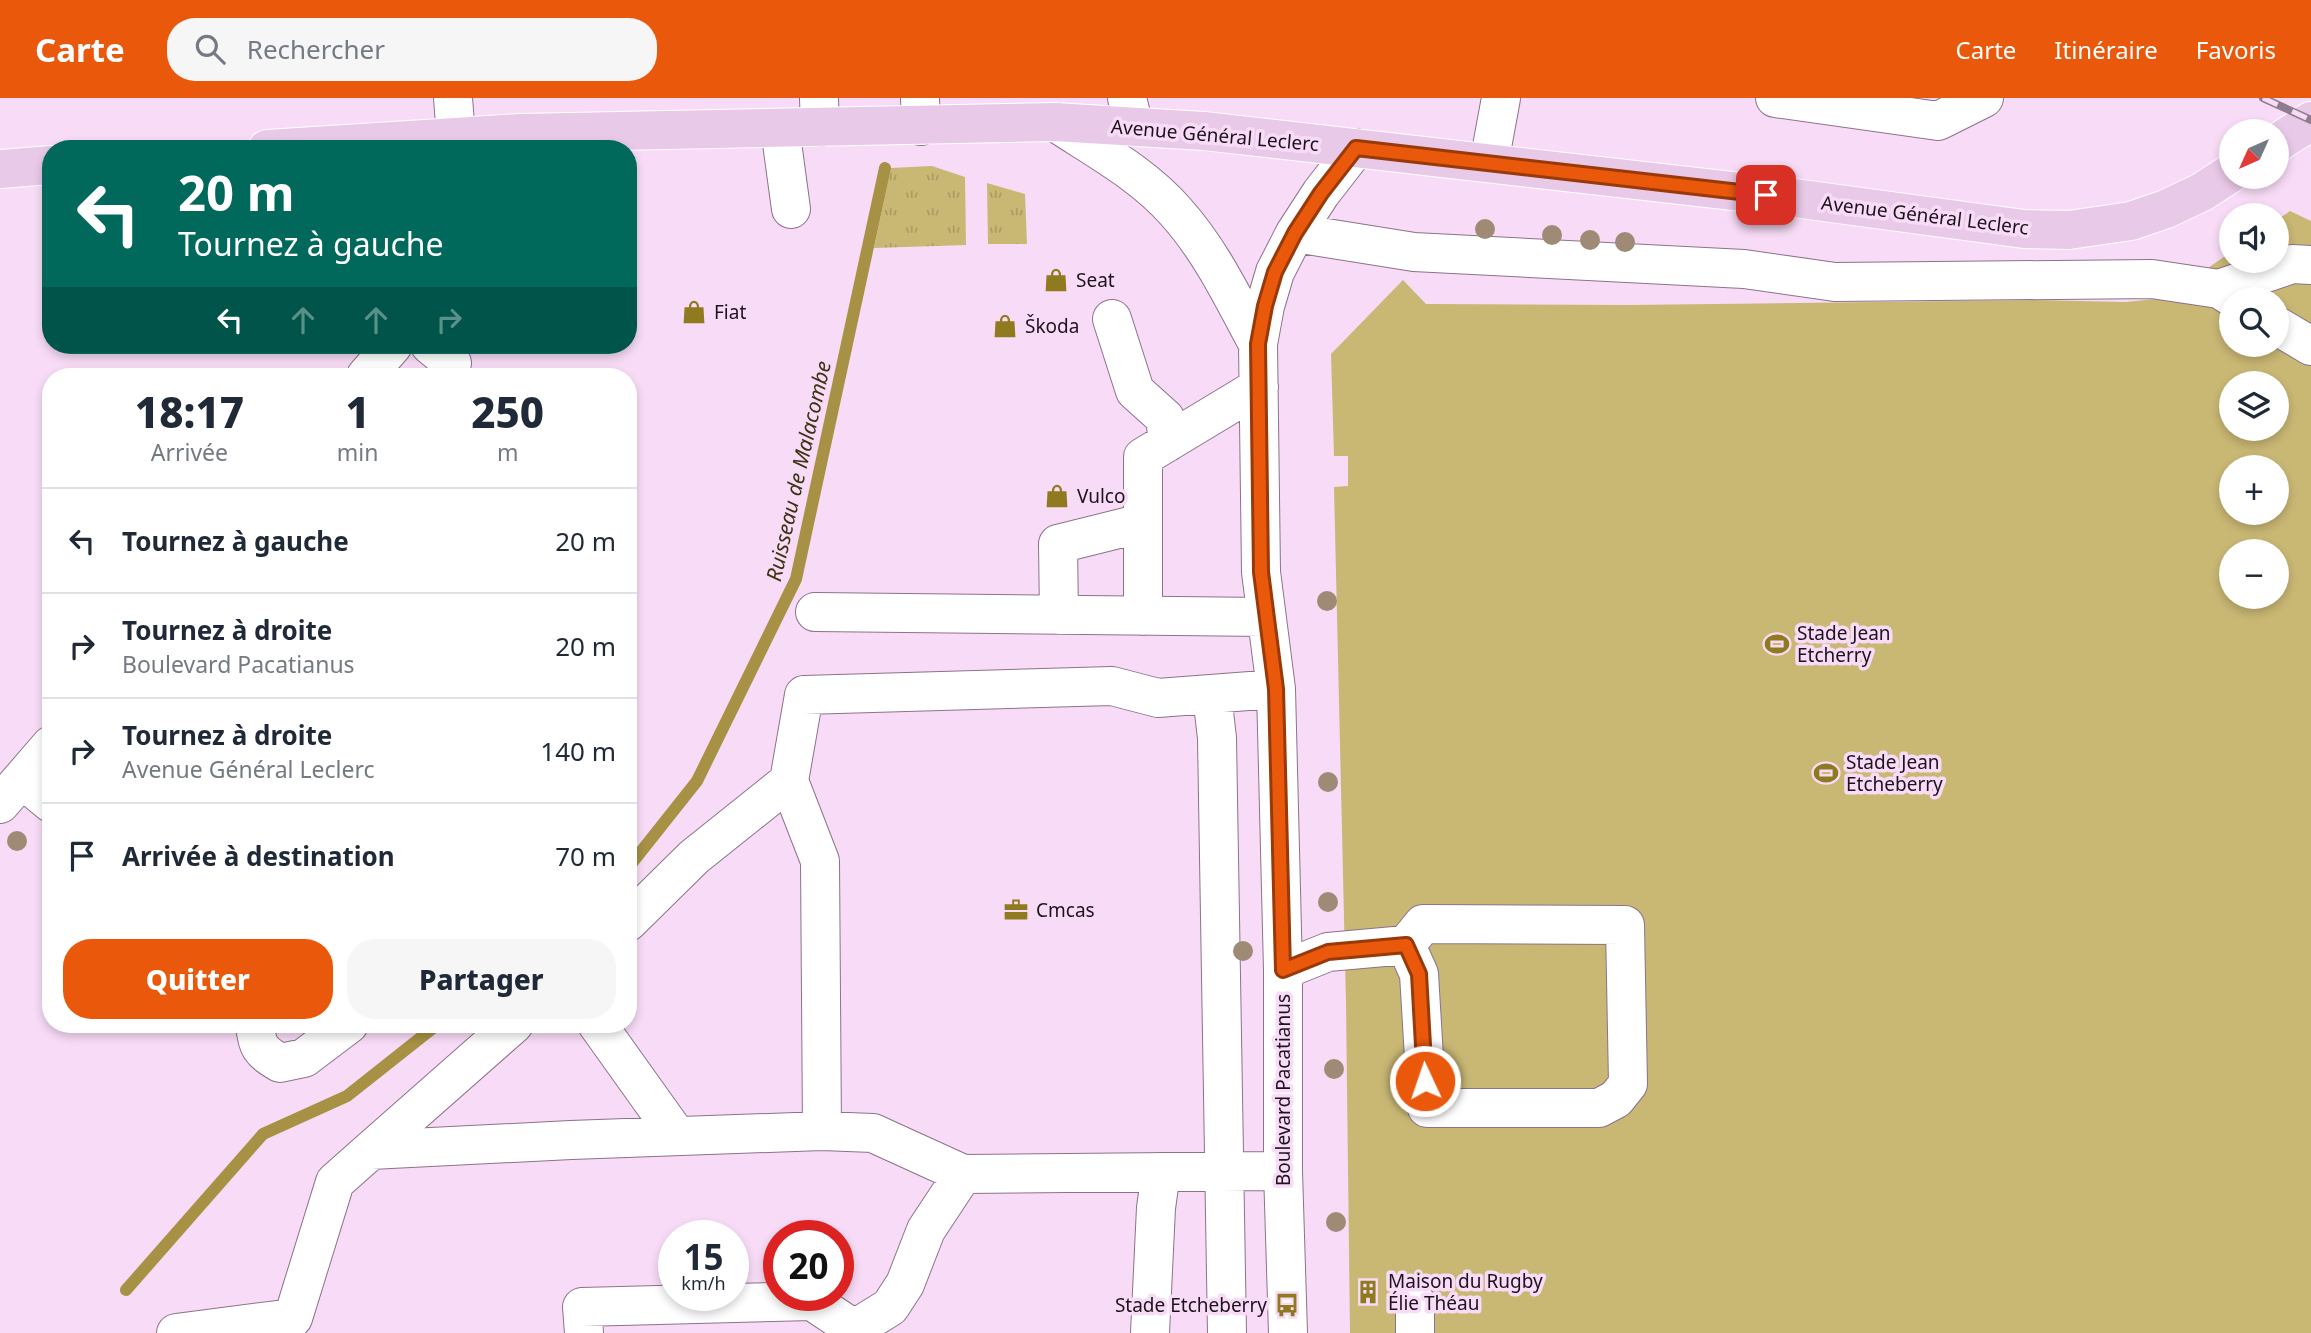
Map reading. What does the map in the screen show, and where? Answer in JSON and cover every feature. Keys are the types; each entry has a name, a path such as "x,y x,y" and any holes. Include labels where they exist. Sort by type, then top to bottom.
{"main road":[{"name":"Avenue Général Leclerc","path":"538,140 780,128 820,113 921,112 1055,122 1131,112 1204,131 1794,198 2024,229 2069,230 2131,221 2166,209 2219,181"},
{"path":"2289,136 2311,121"},
{"name":"Avenue Général Leclerc","path":"409,140 456,137 502,140"},
{"path":"0,169 42,166"}],"street":[{"path":"453,98 456,137"},
{"path":"1489,163 1501,98"},
{"path":"1776,98 1938,121 1984,98"},
{"name":"Boulevard Pacatianus","path":"1055,122 1147,184 1175,210 1216,266 1258,344"},
{"path":"780,128 790,209"},
{"name":"Boulevard Pacatianus","path":"1288,1333 1276,689 1261,572 1258,344 1275,272 1295,233 1321,193 1356,148"},
{"path":"2069,230 2078,279"},
{"path":"1295,233 1414,252 1744,269 1835,282 2152,279 2219,292"},
{"path":"2242,287 2292,264 2311,265"},
{"path":"1112,319 1135,391 1165,418 1168,442"},
{"path":"2289,333 2311,346"},
{"path":"373,368 385,354"},
{"path":"1143,616 1143,457 1259,387"},
{"path":"1059,615 1058,544 1142,523"},
{"path":"816,612 1266,617"},
{"path":"822,1130 820,861 789,781 804,695 1112,686 1158,698 1276,689"},
{"path":"1212,695 1217,738 1227,1333"},
{"path":"42,756 11,792 42,801"},
{"path":"637,913 694,857 789,781"},
{"path":"1283,970 1328,952 1406,945 1423,924 1625,925 1628,1084 1616,1099 1599,1108 1427,1108 1419,974 1406,945"},
{"path":"256,1033 263,1053 279,1063 303,1058 337,1033"},
{"path":"176,1333 293,1318 335,1182 504,1033"},
{"path":"603,1033 677,1136"},
{"path":"371,1150 822,1130 873,1133 963,1174 1283,1171"},
{"path":"1150,1333 1156,1208 1161,1172"},
{"path":"584,1333 582,1307 813,1301 851,1331 890,1307 905,1284 926,1230 963,1174"}],"green space":[{"path":"932,166 965,177 966,245 874,248 891,168"},
{"path":"987,183 1025,194 1027,244 988,244"},
{"name":"Stade Jean Etcheberry","path":"2289,212 2311,221 2311,1333 1350,1333 1346,1003 1334,487 1348,486 1348,456 1334,456 1331,354 1403,280 1426,304 1628,305 2034,300 2126,302 2165,298 2219,260 2219,273 2289,273"}],"waterway":[{"name":"Ruisseau de Malacombe","path":"637,857 697,781 796,579 885,168"},
{"name":"Ruisseau de Malacombe","path":"126,1290 263,1134 347,1096 427,1033"}],"railway":[{"path":"2263,98 2311,120"}],"place":[{"name":"Seat","path":"1056,280"},
{"name":"Fiat","path":"694,312"},
{"name":"Škoda","path":"1005,326"},
{"name":"Vulco","path":"1057,496"},
{"name":"Stade Jean Etcherry","path":"1777,644"},
{"name":"Stade Jean Etcheberry","path":"1826,773"},
{"name":"Cmcas","path":"1016,910"},
{"name":"Maison du Rugby Élie Théau","path":"1368,1292"},
{"name":"Stade Etcheberry","path":"1287,1305"}],"route":[{"path":"1425,1081 1419,974 1406,945 1328,952 1283,970 1276,689 1261,572 1258,344 1275,272 1295,233 1321,193 1356,148 1766,195"}]}
